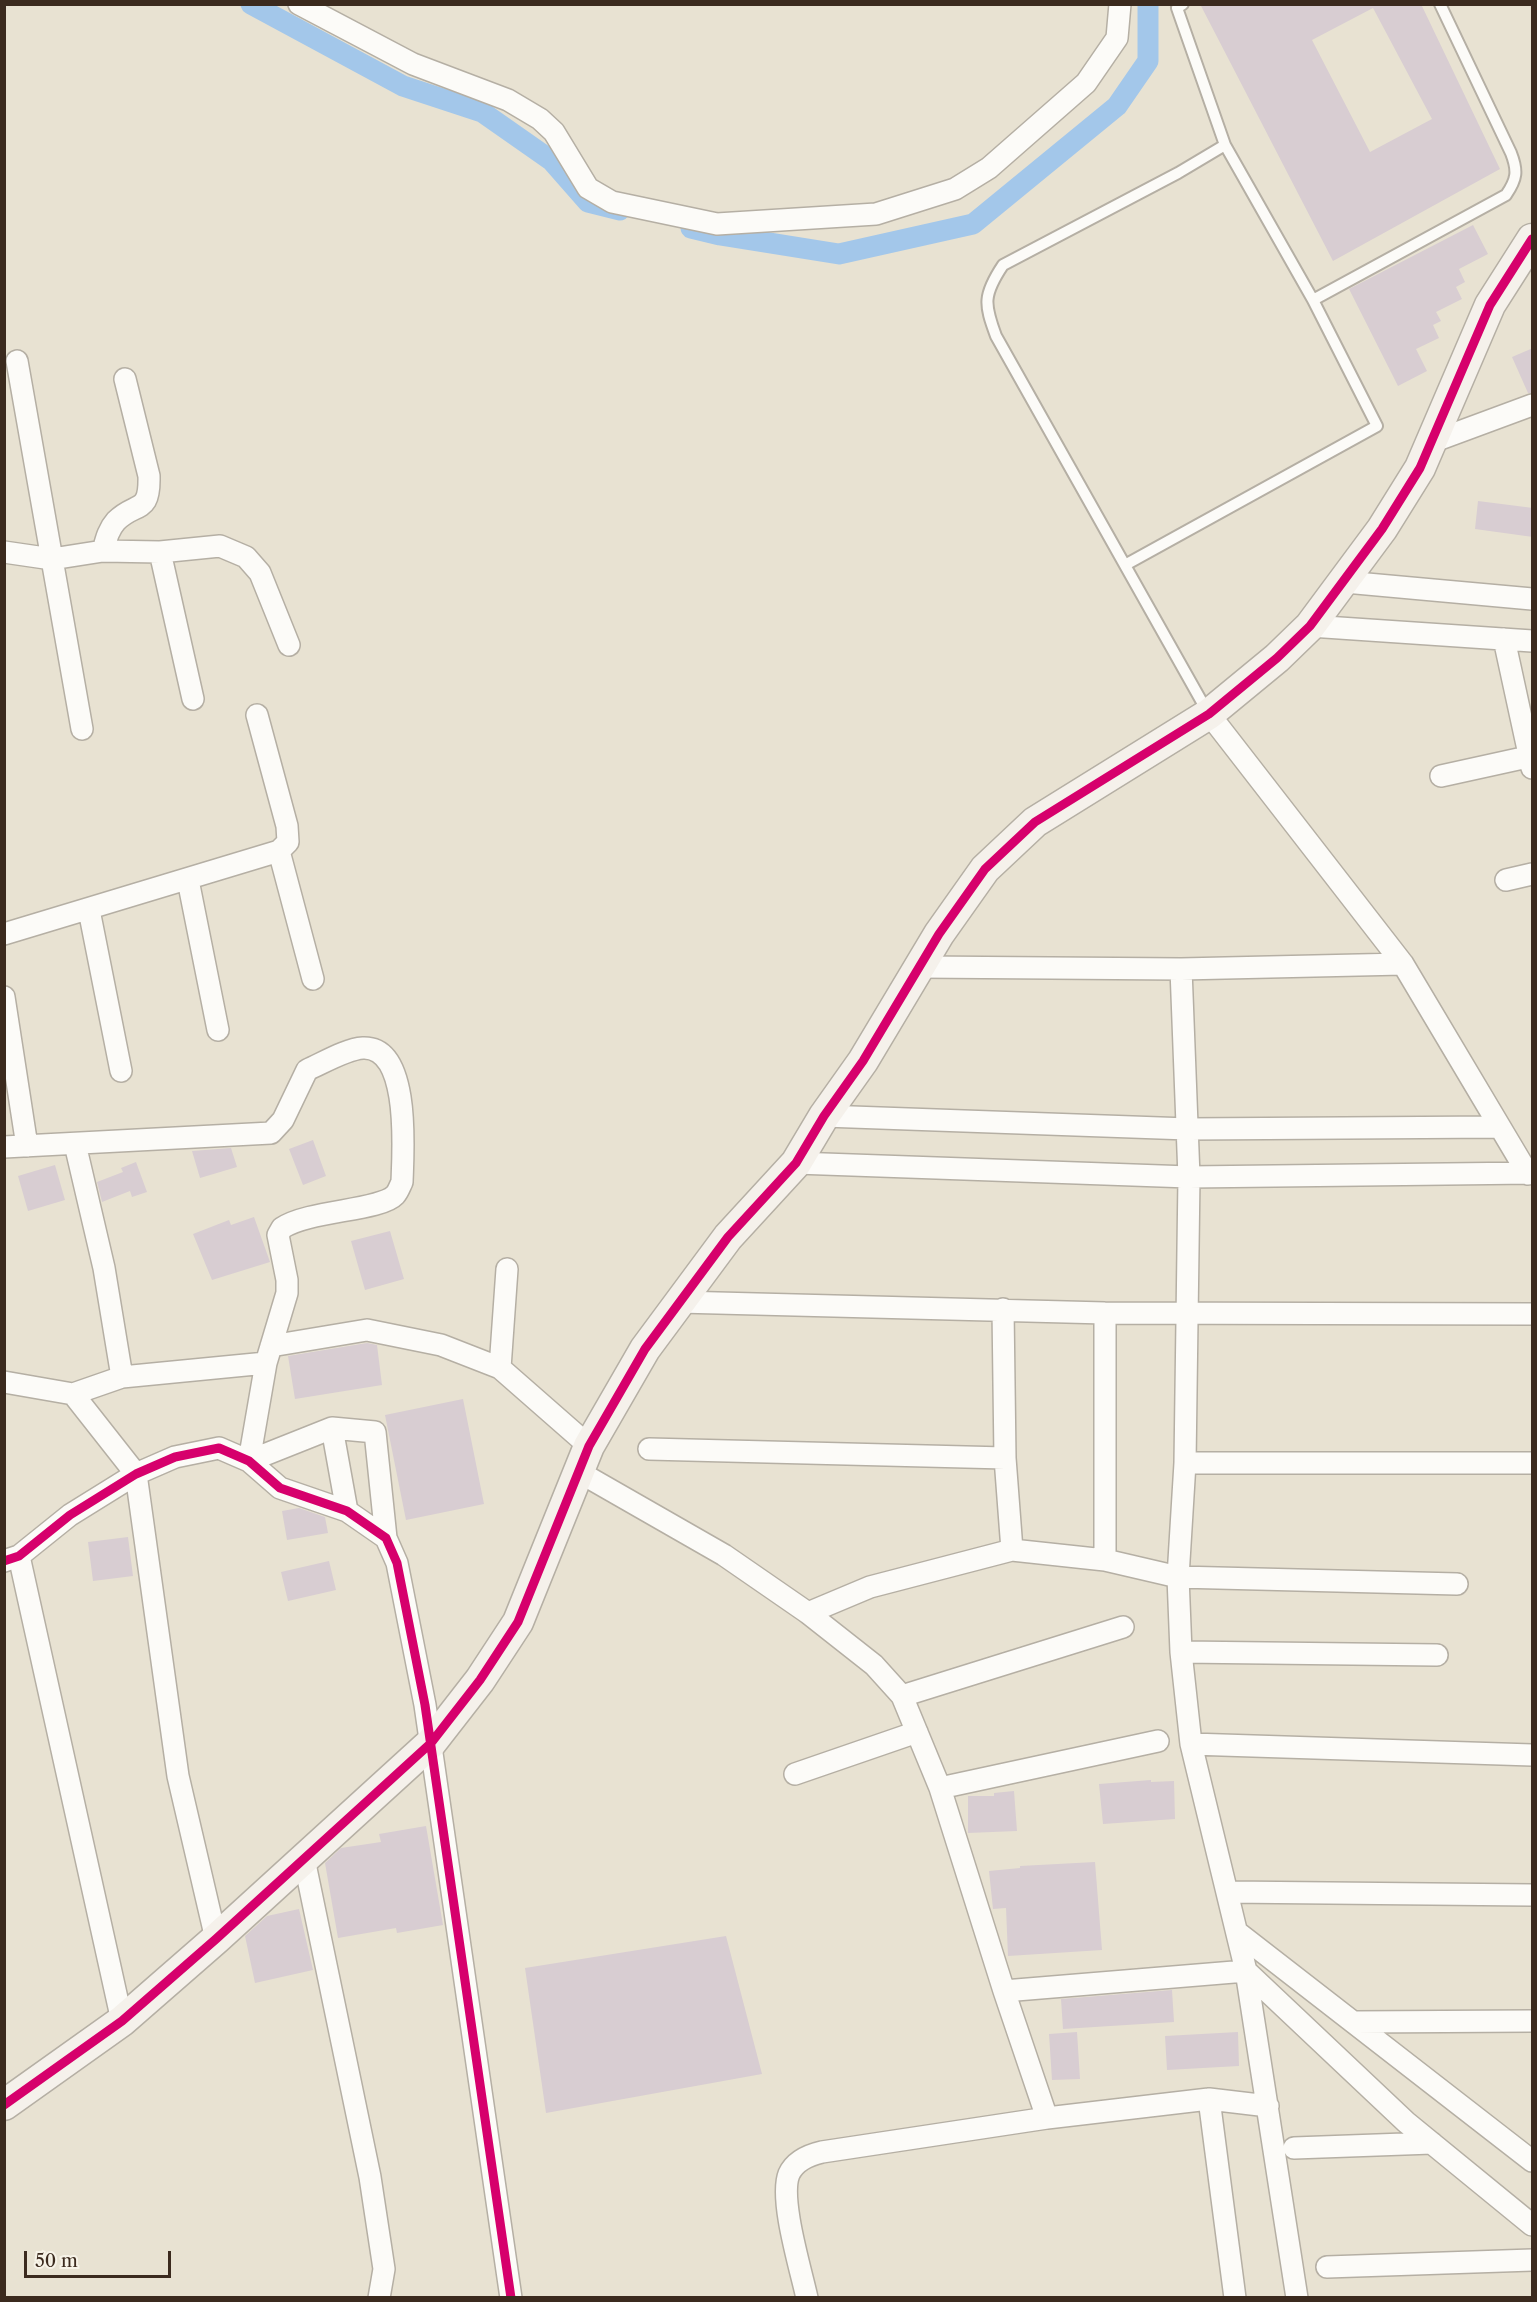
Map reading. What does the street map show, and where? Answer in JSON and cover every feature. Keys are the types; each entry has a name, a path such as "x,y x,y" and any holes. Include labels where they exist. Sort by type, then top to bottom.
{"street":[{"path":"299,4 413,64 508,100 540,119 554,132 588,188 597,195 612,202 717,224 876,214 955,189 989,168 1086,83 1117,38 1120,4"},
{"path":"4,2105 122,2021 216,1940 430,1743 480,1680 518,1622 584,1459 645,1349 728,1237 796,1163 824,1116 863,1061 919,966 985,869 1035,822 1209,714 1277,658 1310,626 1345,582 1382,529 1420,468 1490,305 1533,239"},
{"path":"17,361 82,729"},
{"path":"104,551 112,526 118,520 142,507 149,492 149,476 125,379"},
{"path":"1432,442 1533,405"},
{"path":"4,552 52,559 104,551 160,552 220,546 246,557 260,573 289,645"},
{"path":"160,552 194,699"},
{"path":"1345,582 1533,599"},
{"path":"1310,626 1533,641"},
{"path":"1441,776 1532,760 1504,639"},
{"path":"1209,714 1403,964 1530,1174"},
{"path":"4,934 279,851 288,842 287,825 257,715"},
{"path":"279,851 313,979"},
{"path":"1506,880 1533,874"},
{"path":"188,880 218,1030"},
{"path":"89,910 121,1071"},
{"path":"919,966 1180,969 1403,964"},
{"path":"1180,969 1189,1177 1185,1463 1178,1577 1180,1653 1191,1744 1246,1971 1297,2298"},
{"path":"4,997 27,1146"},
{"path":"4,1147 271,1133 283,1120 307,1070 361,1048 375,1049 388,1062 401,1091 402,1182 395,1195 383,1202 306,1217 282,1228 279,1235 287,1293 269,1354 249,1461"},
{"path":"824,1116 1188,1130 1500,1127"},
{"path":"75,1144 104,1268 122,1377"},
{"path":"796,1163 1189,1177 1530,1174"},
{"path":"500,1368 507,1269"},
{"path":"679,1302 1105,1313 1533,1314"},
{"path":"1004,1309 1005,1458 1012,1550"},
{"path":"1105,1313 1105,1560"},
{"path":"4,1382 73,1394 122,1377 269,1354 373,1330 441,1345 500,1368 584,1459 808,1612 874,1665 902,1696 940,1788 1047,2118"},
{"path":"73,1394 136,1474 178,1776 216,1940"},
{"path":"249,1461 333,1428 375,1432 386,1538 397,1563 405,1598 430,1743 512,2298"},
{"path":"333,1428 347,1511"},
{"path":"122,2021 11,1559 70,1515 136,1474 175,1457 219,1448 249,1461 280,1488 347,1511 386,1538"},
{"path":"649,1449 1005,1458"},
{"path":"1185,1463 1533,1463"},
{"path":"808,1612 870,1587 1012,1550 1105,1560 1178,1577 1457,1584"},
{"path":"902,1696 1123,1627"},
{"path":"1180,1653 1437,1655"},
{"path":"795,1774 917,1732"},
{"path":"940,1788 1158,1741"},
{"path":"1191,1744 1533,1755"},
{"path":"304,1859 370,2177 384,2268 379,2298"},
{"path":"1227,1892 1533,1895"},
{"path":"1237,1932 1533,2162"},
{"path":"1004,1991 1246,1971 1406,2122 1533,2225"},
{"path":"1355,2022 1533,2021"},
{"path":"807,2298 798,2263 787,2197 789,2175 798,2163 822,2152 1047,2118 1209,2099 1268,2106"},
{"path":"1209,2099 1235,2298"},
{"path":"1294,2148 1432,2143"},
{"path":"1327,2267 1533,2260"}],"lane":[{"path":"1125,565 1377,426 1313,300 1225,145 1177,8 1183,4"},
{"path":"1313,300 1506,195 1516,181 1517,167 1511,153 1440,4"},
{"path":"1209,714 996,336 985,308 989,286 1003,265 1178,173 1225,145"}],"building":[{"path":"1200,4 1421,4 1500,169 1333,261","holes":["1373,8 1432,119 1370,152 1312,40"]},
{"path":"1473,225 1488,254 1459,269 1465,282 1456,287 1462,299 1436,312 1441,321 1433,325 1439,338 1416,349 1427,371 1398,386 1349,289"},
{"path":"1533,348 1533,393 1528,393 1512,357"},
{"path":"1478,501 1533,508 1533,537 1475,529"},
{"path":"313,1140 326,1176 303,1185 289,1149"},
{"path":"231,1148 237,1167 200,1178 192,1151"},
{"path":"136,1162 147,1192 132,1197 130,1191 102,1202 97,1182 123,1172 121,1168"},
{"path":"55,1165 65,1200 28,1211 18,1176"},
{"path":"254,1217 270,1262 212,1280 193,1234 229,1220 231,1225"},
{"path":"390,1231 404,1279 365,1290 351,1241"},
{"path":"367,1343 377,1345 382,1385 295,1399 288,1356"},
{"path":"463,1399 484,1504 406,1520 385,1415"},
{"path":"299,1508 325,1517 328,1533 287,1540 282,1511"},
{"path":"128,1537 133,1576 93,1581 88,1542"},
{"path":"329,1561 336,1590 288,1601 281,1572"},
{"path":"1151,1780 1151,1782 1174,1781 1175,1819 1103,1824 1099,1784"},
{"path":"1014,1791 1017,1831 968,1833 968,1796 994,1796 994,1793"},
{"path":"426,1826 443,1925 397,1933 396,1928 338,1938 325,1863 341,1848 381,1842 379,1834"},
{"path":"1095,1862 1102,1950 1008,1956 1006,1908 993,1909 989,1871 1020,1868 1020,1866"},
{"path":"299,1909 313,1970 255,1983 245,1936 267,1916"},
{"path":"726,1936 762,2074 546,2113 525,1968"},
{"path":"1172,1990 1174,2022 1063,2029 1061,1999"},
{"path":"1077,2032 1080,2079 1052,2080 1049,2034"},
{"path":"1238,2032 1239,2066 1167,2070 1165,2036"}],"waterway":[{"path":"251,4 403,86 482,112 552,161 588,202 620,210"},
{"path":"691,228 720,235 839,254 973,224 1117,106 1148,61 1148,4"}],"cycle path":[{"path":"4,2105 122,2021 216,1939 431,1743 480,1680 518,1622 589,1446 645,1349 728,1237 796,1163 824,1116 863,1061 939,934 985,869 1035,822 1209,714 1277,658 1310,626 1382,529 1420,468 1490,305 1532,239"},
{"path":"4,1561 19,1556 70,1515 136,1474 175,1457 219,1448 249,1461 280,1488 347,1511 386,1538 397,1563 425,1705 511,2298"}]}
